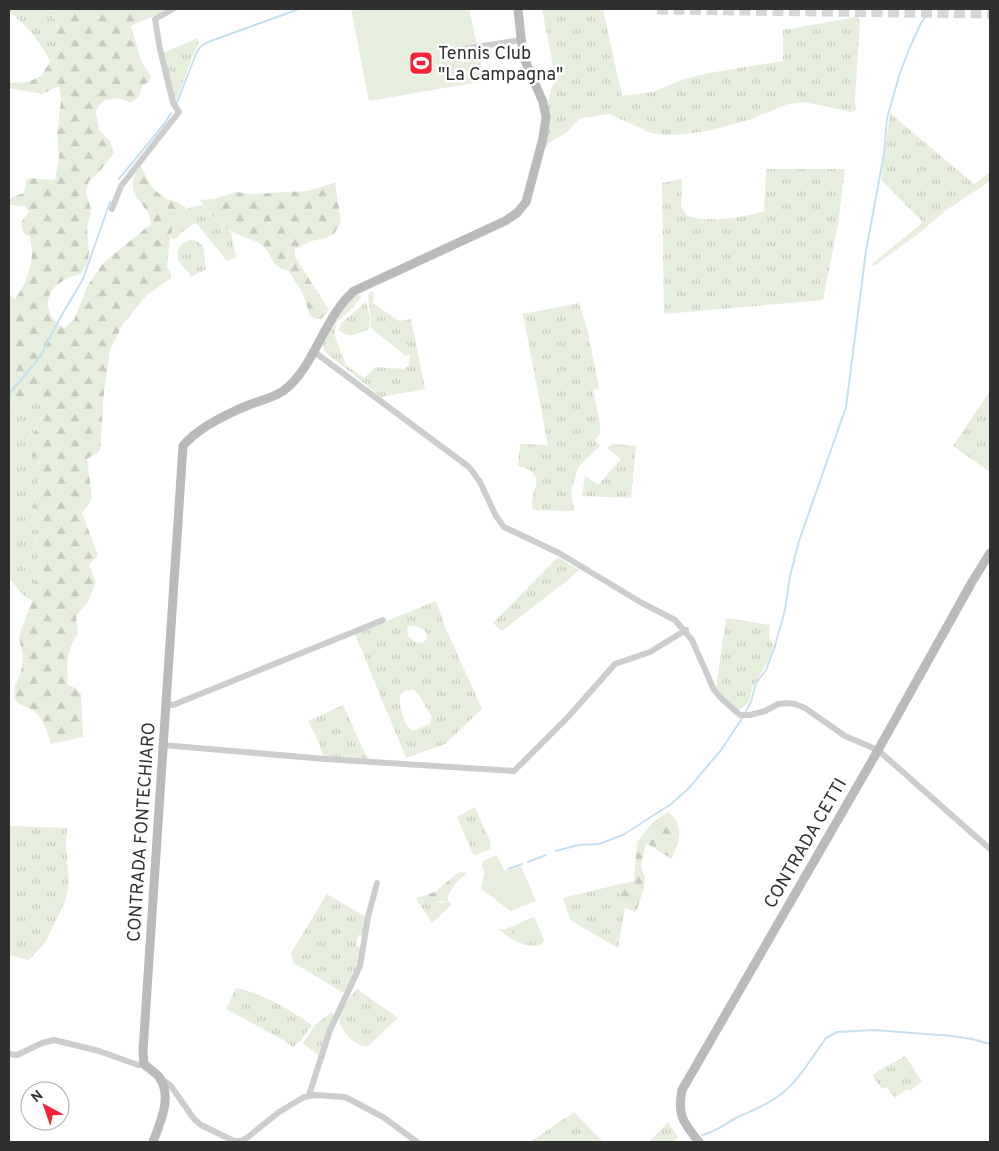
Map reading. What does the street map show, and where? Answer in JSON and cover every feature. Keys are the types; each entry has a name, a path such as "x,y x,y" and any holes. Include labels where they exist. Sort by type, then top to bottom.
{"street":[{"path":"112,209 124,181 179,112 173,103 155,19 173,9"},
{"name":"CONTRADA FONTECHIARO","path":"144,1064 165,704 183,446 189,437 235,410 282,392 300,373 334,314 354,291 505,221 517,213 526,202 543,138 546,117 543,102 523,56 518,9"},
{"path":"444,52 521,40"},
{"path":"313,351 468,468 480,482 496,516 504,527 559,552 642,603 676,620 686,630 692,640 714,690 740,715 758,713 778,704 796,704 805,708 845,736 878,750 990,849"},
{"name":"CONTRADA CETTI","path":"699,1142 681,1118 682,1090 990,553"},
{"path":"165,704 173,705 383,620"},
{"path":"163,745 325,759 514,771 568,717 615,664 650,652 686,630"},
{"path":"309,1095 330,1030 360,966 368,916 377,883"},
{"path":"9,1054 17,1055 42,1043 54,1040 99,1051 138,1065 144,1064 171,1086 194,1119 201,1125 234,1141 248,1138 294,1102 309,1095 331,1095 345,1097 383,1117 417,1142"},
{"path":"153,1142 166,1096 158,1076"}],"green space":[{"path":"9,9 50,9 56,23 59,40 56,51 50,61 32,34 22,22 9,12"},
{"path":"50,9 169,9 131,26 141,61 151,76 149,82 143,85 139,96 131,103 119,98 105,100 99,105 96,112 99,130 110,141 114,153 89,181 86,192 91,210 87,228 88,261 81,274 59,283 50,294 48,301 53,319 64,328 74,320 88,285 103,263 151,224 146,210 134,192 134,175 140,164 148,180 159,194 181,204 186,209 176,220 171,235 167,267 171,273 171,278 147,295 123,324 110,350 104,392 100,451 87,459 92,498 82,513 98,555 89,565 96,582 88,602 76,616 78,634 71,646 67,665 68,685 75,688 81,694 83,737 51,744 45,726 37,714 14,698 23,659 19,636 32,601 38,564 34,501 39,474 38,457 28,454 23,448 39,424 47,398 19,398 13,418 12,435 9,444 9,294 15,299 21,289 29,271 32,253 30,236 23,233 21,222 29,212 25,206 9,205 9,201 12,197 24,193 27,178 55,180 59,157 57,135 61,100 59,86 42,94 9,88 9,83 28,82 41,76 57,51 57,25"},
{"name":"Tennis Club \"La Campagna\"","path":"351,9 469,9 485,81 369,101"},
{"path":"542,9 603,9 622,96 653,92 684,79 709,73 783,61 783,30 857,17 860,22 855,97 856,110 851,112 806,102 787,104 752,119 712,130 666,135 651,133 609,114 579,119 567,132 549,143 540,155 549,128 550,92 556,81"},
{"path":"198,38 199,43 175,104 161,54"},
{"path":"890,113 974,184 990,172 990,181 945,211 918,234 874,266 872,264 923,222 881,180"},
{"path":"766,169 845,169 838,224 823,300 664,314 662,183 682,179 681,206 687,216 706,219 736,218 764,211"},
{"path":"335,183 341,222 334,234 323,239 311,241 295,249 295,257 329,310 321,319 316,319 310,315 302,291 288,271 275,264 262,245 223,226 200,200 214,199 236,192 249,194 307,191"},
{"path":"203,205 214,219 231,232 236,257 227,261 197,224 193,224 175,240 171,238 174,224 180,214 189,208"},
{"path":"190,240 197,241 203,246 206,269 191,277 181,264 178,256 180,245"},
{"path":"372,291 374,293 373,303 399,321 411,319 425,389 381,397 324,351 323,339 351,299 357,294 361,296 353,308 337,322 334,334 346,365 364,378 375,367 404,369 409,365 410,354 406,356 371,328 368,294"},
{"path":"366,302 370,318 369,329 350,335 346,335 339,330 341,323"},
{"path":"579,303 587,328 599,388 593,390 600,424 600,434 595,440 600,446 579,466 571,490 574,511 533,510 532,503 536,479 534,474 528,469 518,466 520,444 548,445 523,314"},
{"path":"990,391 990,472 953,446"},
{"path":"19,397 47,398 40,421 26,441 28,454 38,456 39,474 34,501 38,564 32,601 24,596 9,578 9,444"},
{"path":"613,444 636,446 631,498 582,496 585,476 598,485 621,459 607,448"},
{"path":"558,557 579,570 502,631 493,623"},
{"path":"436,601 445,627 482,709 445,744 406,758 355,634","holes":["413,626 425,631 427,639 422,643 415,642 408,636 407,627","413,689 419,695 432,717 430,724 413,731 404,720 400,699 400,695 403,692"]},
{"path":"726,618 770,625 769,637 774,647 752,688 749,702 741,709 735,709 716,688"},
{"path":"343,705 368,760 324,757 308,721"},
{"path":"475,807 491,844 490,849 476,855 473,854 457,817"},
{"path":"668,812 674,818 679,828 679,839 672,859 646,843 641,867 645,877 644,888 636,912 625,908 616,885 634,881 637,842 652,823"},
{"path":"9,826 67,828 66,845 69,884 65,902 45,943 29,960 9,955"},
{"path":"497,855 504,870 507,871 521,866 536,901 511,911 481,889 484,873 483,861"},
{"path":"459,872 468,873 457,882 449,893 448,901 419,903 416,898 435,892"},
{"path":"616,885 625,908 618,948 570,920 563,898"},
{"path":"327,894 366,917 362,936 358,935 356,946 360,947 358,963 346,991 342,992 294,963 291,953"},
{"path":"431,901 441,903 448,901 452,904 432,923 419,903"},
{"path":"534,917 544,940 541,945 523,944 508,937 498,929 506,929"},
{"path":"534,917 540,931 518,940 512,928"},
{"path":"236,988 267,998 312,1025 293,1047 226,1009"},
{"path":"357,989 398,1018 368,1046 358,1044 348,1036 339,1020 342,1008"},
{"path":"332,1012 334,1017 319,1056 303,1043 316,1024"},
{"path":"905,1056 922,1081 910,1091 908,1089 895,1098 887,1087 882,1089 872,1075"},
{"path":"574,1112 603,1142 530,1142"},
{"path":"668,1122 678,1137 674,1142 649,1142"}],"waterway":[{"path":"176,105 200,47 208,42 299,9"},
{"path":"746,711 751,702 756,683 766,670 774,649 785,610 790,576 799,541 846,407 866,251 884,154 887,118 900,73 910,47 921,23 931,9"},
{"path":"119,179 171,113"},
{"path":"9,394 40,357 83,279 110,202"},
{"path":"556,851 578,845 599,844 623,835 671,804 688,789 721,750 743,717"},
{"path":"528,862 546,855"},
{"path":"508,869 522,864"},
{"path":"702,1135 716,1130 780,1095 799,1076 826,1038 837,1032 874,1030 952,1036 990,1044"}],"tunnel":[{"path":"657,9 990,13"}],"place":[{"name":"Tennis Club \"La Campagna\"","path":"421,63"}]}
